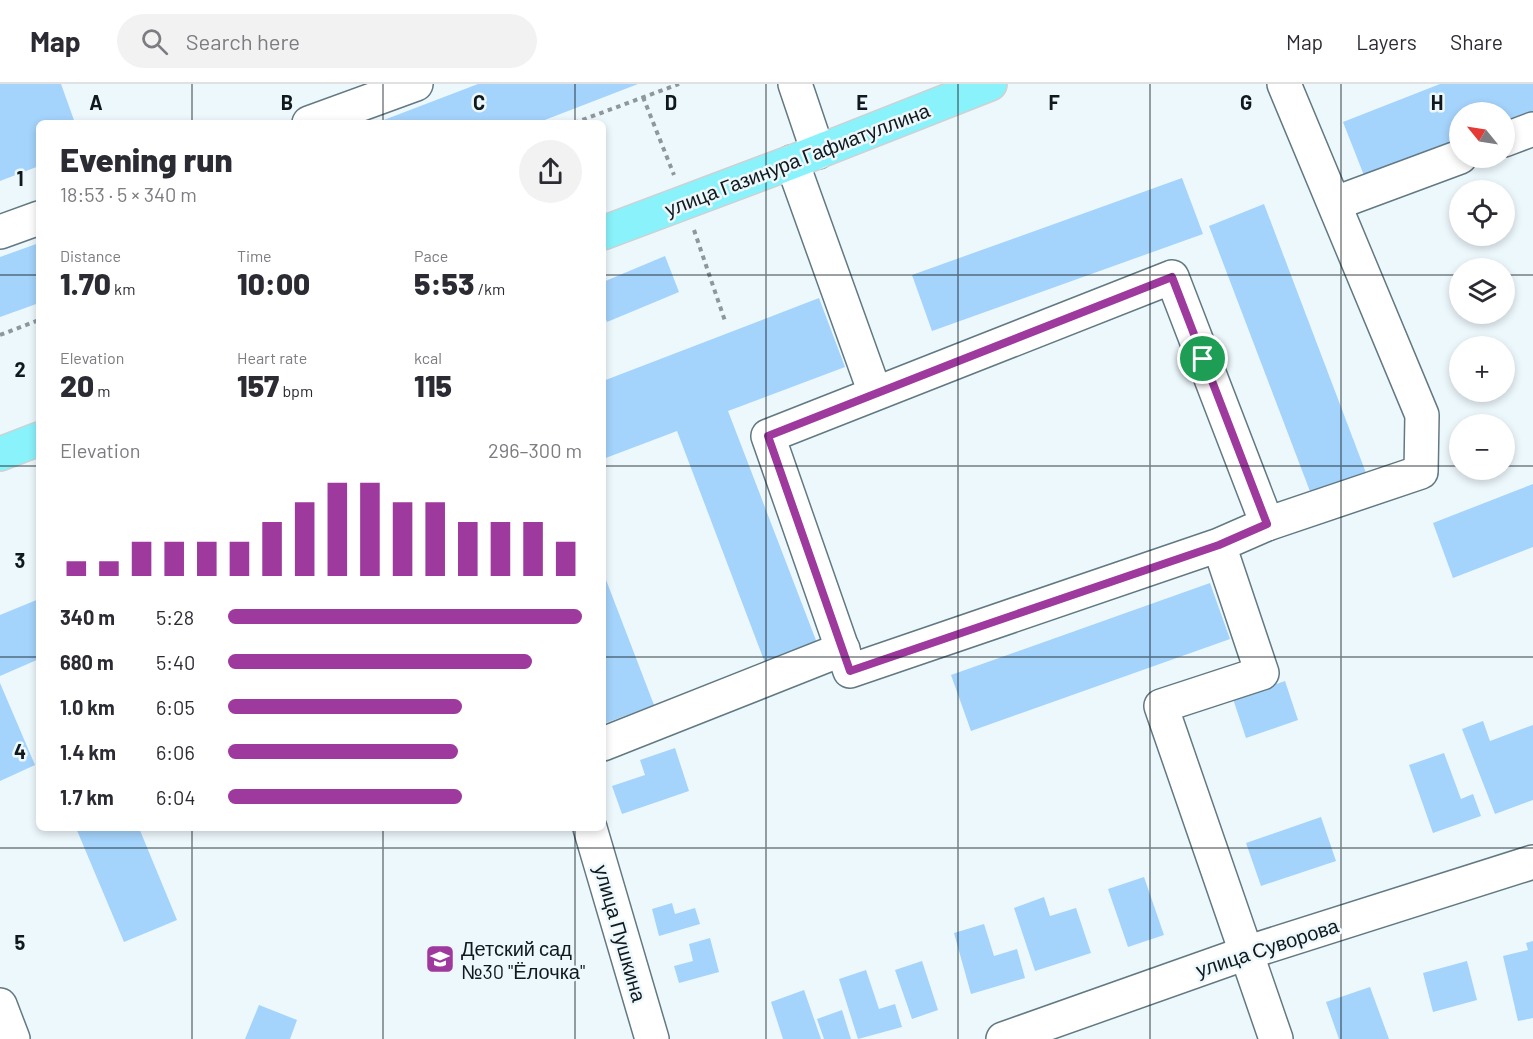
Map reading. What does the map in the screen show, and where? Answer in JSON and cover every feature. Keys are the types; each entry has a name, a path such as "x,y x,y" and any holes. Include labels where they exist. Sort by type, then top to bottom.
{"main road":[{"name":"улица Газинура Гафиатуллина","path":"606,232 805,158 990,84"},
{"path":"0,454 36,440"}],"street":[{"path":"317,120 416,84"},
{"path":"795,84 805,158 875,393"},
{"path":"1267,524 1172,277 768,436 850,671 1219,545 1267,524 1420,472 1422,415 1336,203 1284,84"},
{"path":"1515,136 1533,129"},
{"path":"1336,203 1449,161"},
{"path":"0,232 36,219"},
{"path":"1219,545 1262,672 1161,706 1276,1039"},
{"path":"606,743 843,649"},
{"name":"улица Пушкина","path":"591,831 652,1039"},
{"name":"улица Суворова","path":"1003,1039 1246,952 1533,862"},
{"path":"0,1005 13,1039"}],"path":[{"path":"582,120 679,84"},
{"path":"0,335 36,321"}],"building":[{"path":"0,84 61,84 74,120 36,120 36,167 0,181"},
{"path":"478,84 638,84 545,120 384,120"},
{"path":"1440,84 1533,84 1533,112 1515,119 1515,102 1449,102 1449,145 1365,178 1343,122"},
{"path":"1182,178 1203,234 932,331 912,275"},
{"path":"1264,204 1366,473 1311,494 1209,226"},
{"path":"36,244 36,304 0,317 0,257"},
{"path":"665,256 679,292 607,322 606,281"},
{"path":"819,298 845,367 728,411 817,643 765,663 677,431 606,458 606,380"},
{"path":"1533,484 1533,547 1453,578 1433,523"},
{"path":"606,580 654,705 606,723"},
{"path":"1210,583 1230,639 971,731 951,675"},
{"path":"36,600 36,660 0,676 0,615"},
{"path":"1285,681 1298,720 1246,738 1233,699"},
{"path":"0,683 35,765 0,781"},
{"path":"1483,721 1490,741 1533,725 1533,800 1495,814 1462,729"},
{"path":"675,748 689,791 622,814 612,786 645,775 640,760"},
{"path":"1444,753 1461,799 1473,794 1481,816 1433,833 1409,765"},
{"path":"1321,817 1336,861 1261,886 1246,843"},
{"path":"77,831 140,831 177,920 124,942"},
{"path":"1144,877 1164,935 1128,947 1108,889"},
{"path":"1044,897 1050,916 1076,908 1091,953 1035,971 1014,908"},
{"path":"672,903 675,914 695,908 700,924 659,936 652,909"},
{"path":"984,924 994,956 1017,949 1025,978 971,994 954,933"},
{"path":"710,938 719,972 679,983 674,966 693,961 689,944"},
{"path":"1533,941 1533,1018 1518,1021 1503,956 1528,950 1526,943"},
{"path":"922,961 938,1010 912,1019 895,970"},
{"path":"1467,961 1477,1000 1433,1012 1423,973"},
{"path":"866,970 879,1009 895,1004 902,1027 858,1039 839,979"},
{"path":"1370,987 1389,1039 1339,1039 1326,1002"},
{"path":"804,990 821,1039 783,1039 771,1002"},
{"path":"259,1005 297,1020 290,1039 245,1039"},
{"path":"842,1010 851,1039 824,1039 817,1019"}],"place":[{"name":"Детский сад №30 \"Ёлочка\"","path":"440,959"}],"route":[{"path":"1172,277 1203,359 1267,524 1219,545 850,671 768,436 1172,277"}]}
